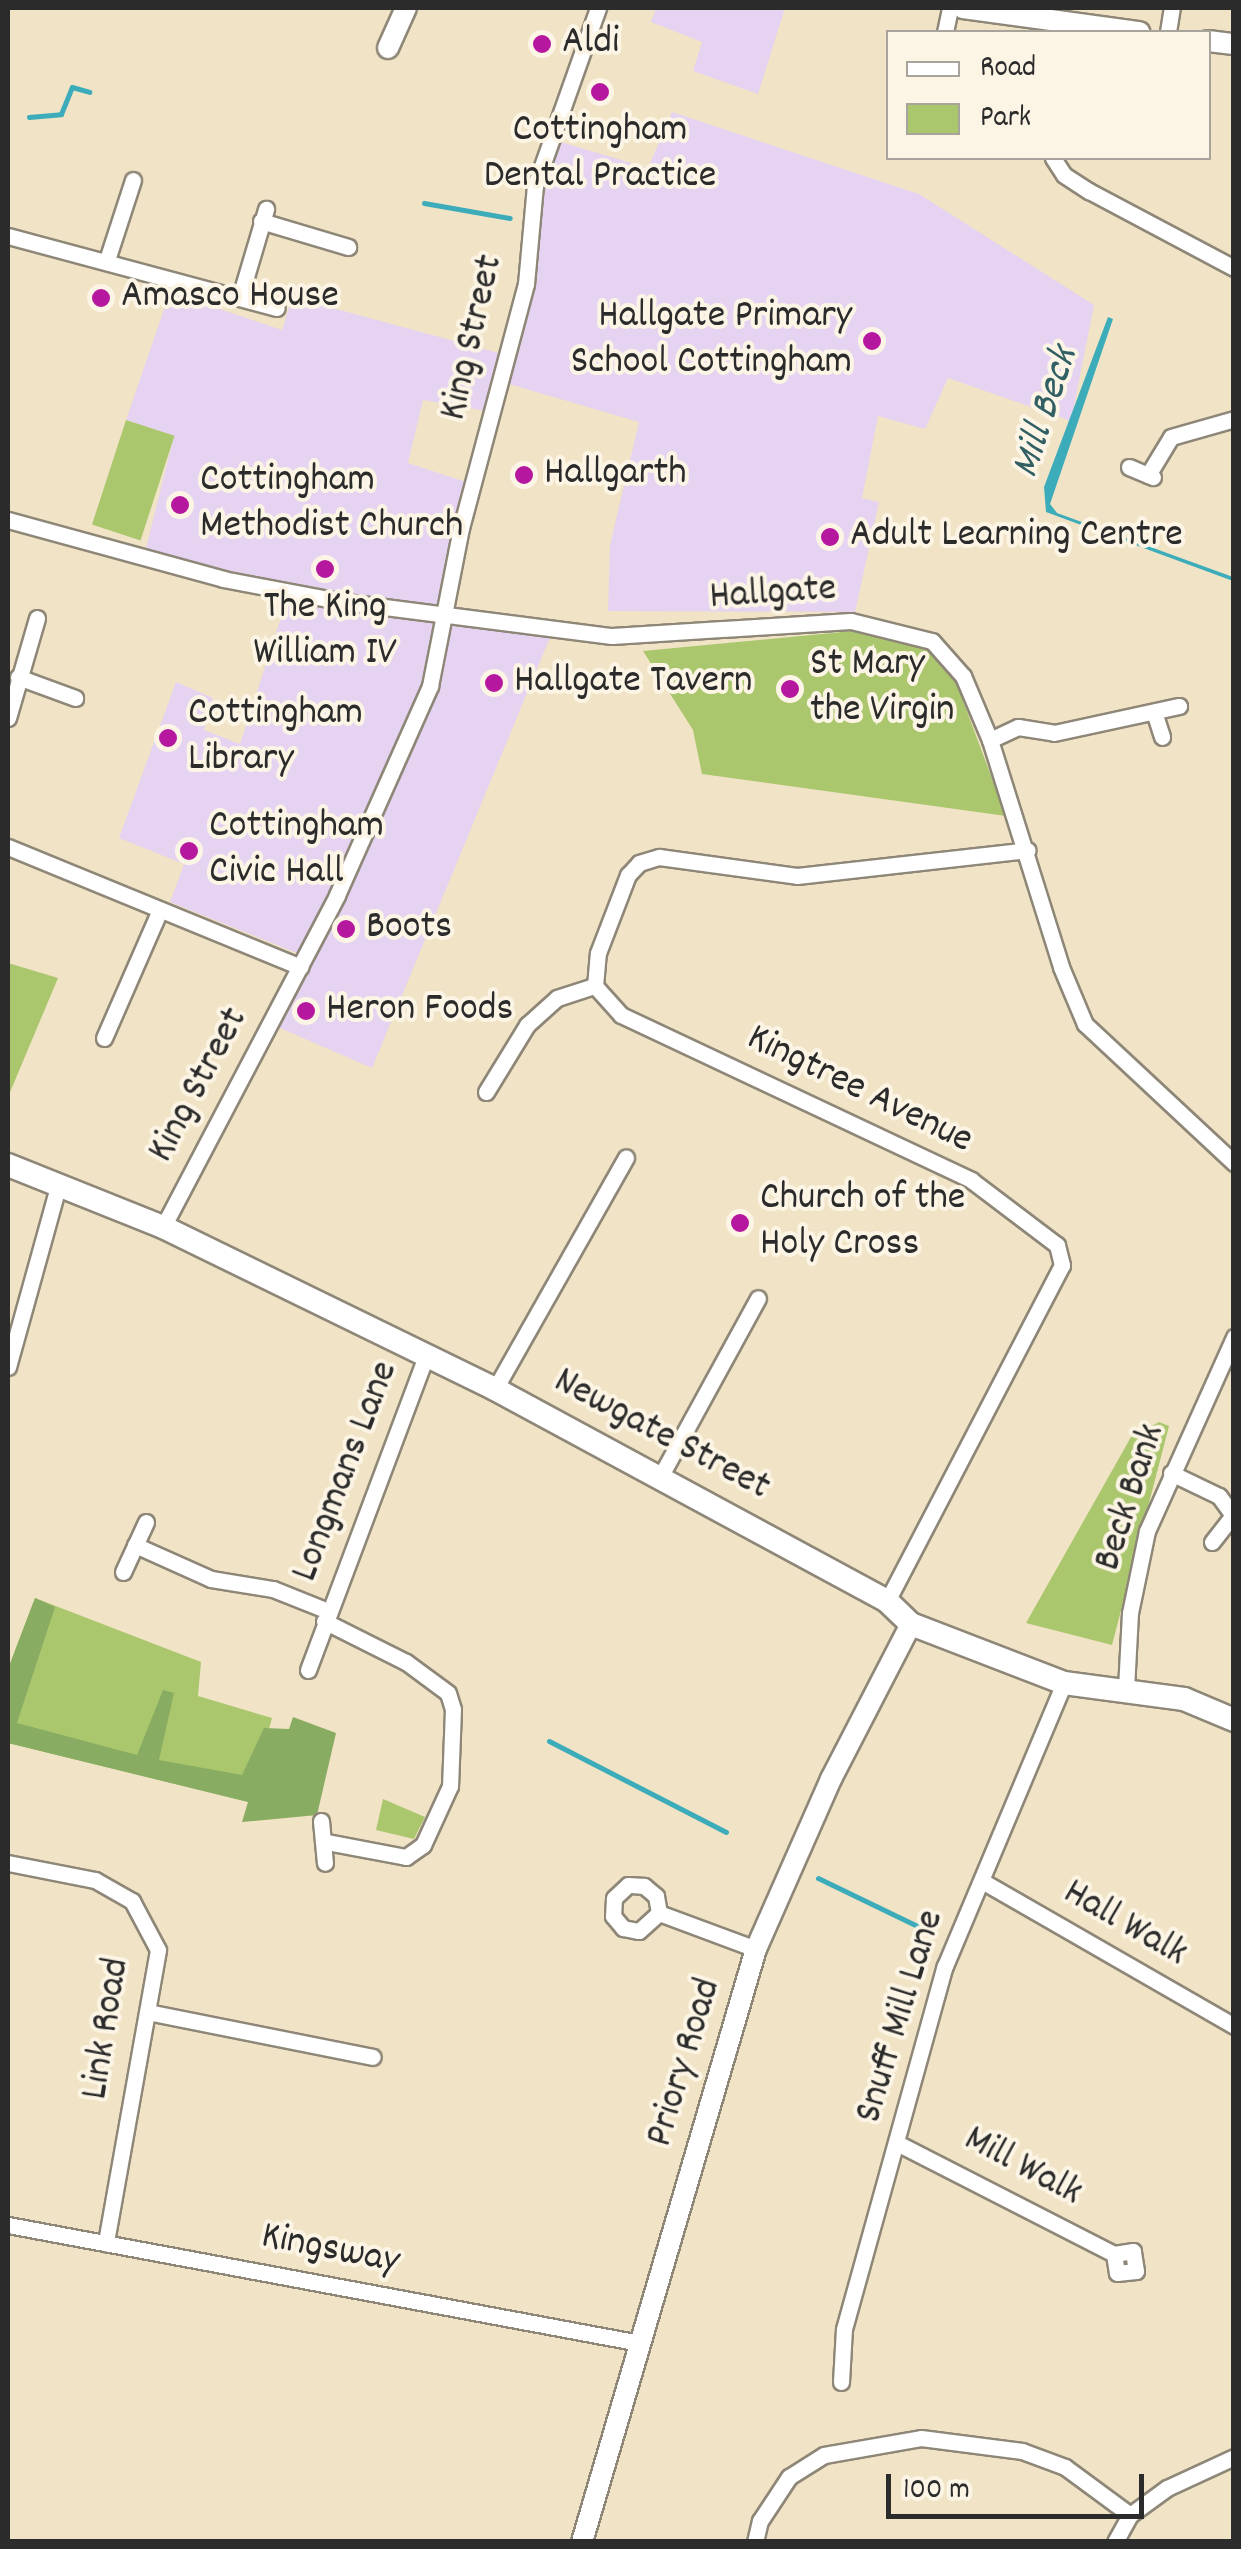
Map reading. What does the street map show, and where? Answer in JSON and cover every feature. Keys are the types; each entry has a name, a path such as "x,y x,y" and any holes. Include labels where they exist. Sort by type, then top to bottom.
{"main road":[{"name":"Newgate Street","path":"8,1165 59,1182 163,1227 494,1389 887,1601 910,1624 1064,1683 1184,1699 1234,1720"}],"street":[{"path":"388,48 406,8"},
{"name":"King Street","path":"163,1227 300,967 430,686 444,613 526,284 535,186 598,8"},
{"path":"962,8 1060,27 1107,30"},
{"path":"1055,160 1064,175 1088,191 1234,268"},
{"path":"107,260 133,180"},
{"path":"240,297 264,215 348,247"},
{"path":"8,236 277,308"},
{"path":"1129,467 1153,477 1171,437 1234,419"},
{"name":"Hallgate","path":"8,520 224,579 612,636 852,621 932,641 963,676 990,740 1028,850 1061,967 1085,1024 1234,1163"},
{"path":"8,718 37,618"},
{"path":"18,677 75,698"},
{"path":"990,740 1018,728 1054,733 1134,710 1155,715 1179,706"},
{"path":"1155,715 1162,737"},
{"path":"8,848 300,967"},
{"path":"486,1092 527,1025 556,998 595,986 598,953 628,875 659,857 798,876 1028,850"},
{"path":"104,1038 160,910"},
{"name":"Kingtree Avenue","path":"595,986 620,1015 972,1180 1057,1245 1062,1266 887,1601"},
{"path":"476,1068 494,1077"},
{"path":"494,1389 626,1157"},
{"path":"8,1367 59,1182"},
{"path":"658,1479 758,1298"},
{"name":"Beck Bank","path":"1126,1689 1130,1613 1144,1548 1172,1473 1234,1337"},
{"name":"Longmans Lane","path":"308,1670 426,1356"},
{"path":"1172,1473 1220,1496 1233,1517 1212,1542"},
{"path":"124,1572 146,1522"},
{"name":"Longmans Lane","path":"135,1545 211,1579 273,1589 406,1662 448,1693 453,1710 450,1786 423,1846 406,1856 326,1842"},
{"name":"Priory Road","path":"582,2542 756,1949 831,1779 910,1624"},
{"name":"Snuff Mill Lane","path":"841,2382 844,2329 945,1966 1064,1683"},
{"path":"322,1821 325,1863"},
{"name":"Link Road","path":"8,1863 95,1880 132,1902 158,1950 106,2243"},
{"name":"Hall Walk","path":"982,1881 1234,2026"},
{"path":"658,1912 756,1949"},
{"path":"148,2012 373,2057"},
{"name":"Mill Walk","path":"896,2143 1114,2254"},
{"name":"Kingsway","path":"8,2225 640,2343"},
{"path":"755,2542 760,2521 790,2477 824,2455 920,2438 1036,2456 1091,2483 1130,2515"},
{"path":"1115,2542 1130,2515 1167,2488 1234,2457"}],"shaded area":[{"path":"656,8 785,8 758,94 693,71 702,42 651,22"},
{"path":"672,112 919,194 1094,305 1071,421 948,378 925,429 878,416 862,498 879,502 855,612 608,611 610,545 639,422 495,380 486,411 423,400 408,463 466,482 438,620 551,635 372,1068 271,1024 302,955 170,902 184,864 119,838 176,682 213,698 204,730 240,744 288,596 210,585 143,560 174,436 126,420 170,292 282,330 292,297 502,354 554,140 648,168"}],"green space":[{"path":"126,420 175,436 141,540 92,525"},
{"path":"853,631 930,651 956,682 1006,816 702,774 693,730 643,651"},
{"path":"8,963 58,978 8,1097"},
{"path":"1159,1422 1169,1426 1112,1645 1026,1623 1131,1437"},
{"path":"35,1598 201,1662 198,1696 272,1718 249,1802 8,1743 8,1669"},
{"path":"35,1598 55,1607 17,1723 137,1755 163,1690 174,1693 159,1760 242,1775 264,1728 289,1729 293,1717 336,1733 317,1815 242,1822 248,1802 8,1743 8,1669"},
{"path":"383,1799 425,1817 414,1839 376,1830"}],"water":[{"path":"1108,317 1113,319 1050,504 1057,513 1233,577 1233,581 1046,512 1044,487"}],"waterway":[{"path":"29,117 61,114 72,87 89,92"},
{"path":"424,203 510,218"},
{"path":"549,1741 726,1832"},
{"path":"818,1878 932,1933"}],"place":[{"name":"Aldi","path":"542,44"},
{"name":"Cottingham Dental Practice","path":"600,92"},
{"name":"Amasco House","path":"101,298"},
{"name":"Hallgate Primary School Cottingham","path":"872,341"},
{"name":"Hallgarth","path":"524,475"},
{"name":"Cottingham Methodist Church","path":"180,505"},
{"name":"Adult Learning Centre","path":"830,537"},
{"name":"The King William IV","path":"325,569"},
{"name":"Hallgate Tavern","path":"494,683"},
{"name":"St Mary the Virgin","path":"790,689"},
{"name":"Cottingham Library","path":"168,738"},
{"name":"Cottingham Civic Hall","path":"189,851"},
{"name":"Boots","path":"346,929"},
{"name":"Heron Foods","path":"306,1011"},
{"name":"Church of the Holy Cross","path":"740,1223"}],"water label":[{"name":"Mill Beck","path":"1047,413"}]}
